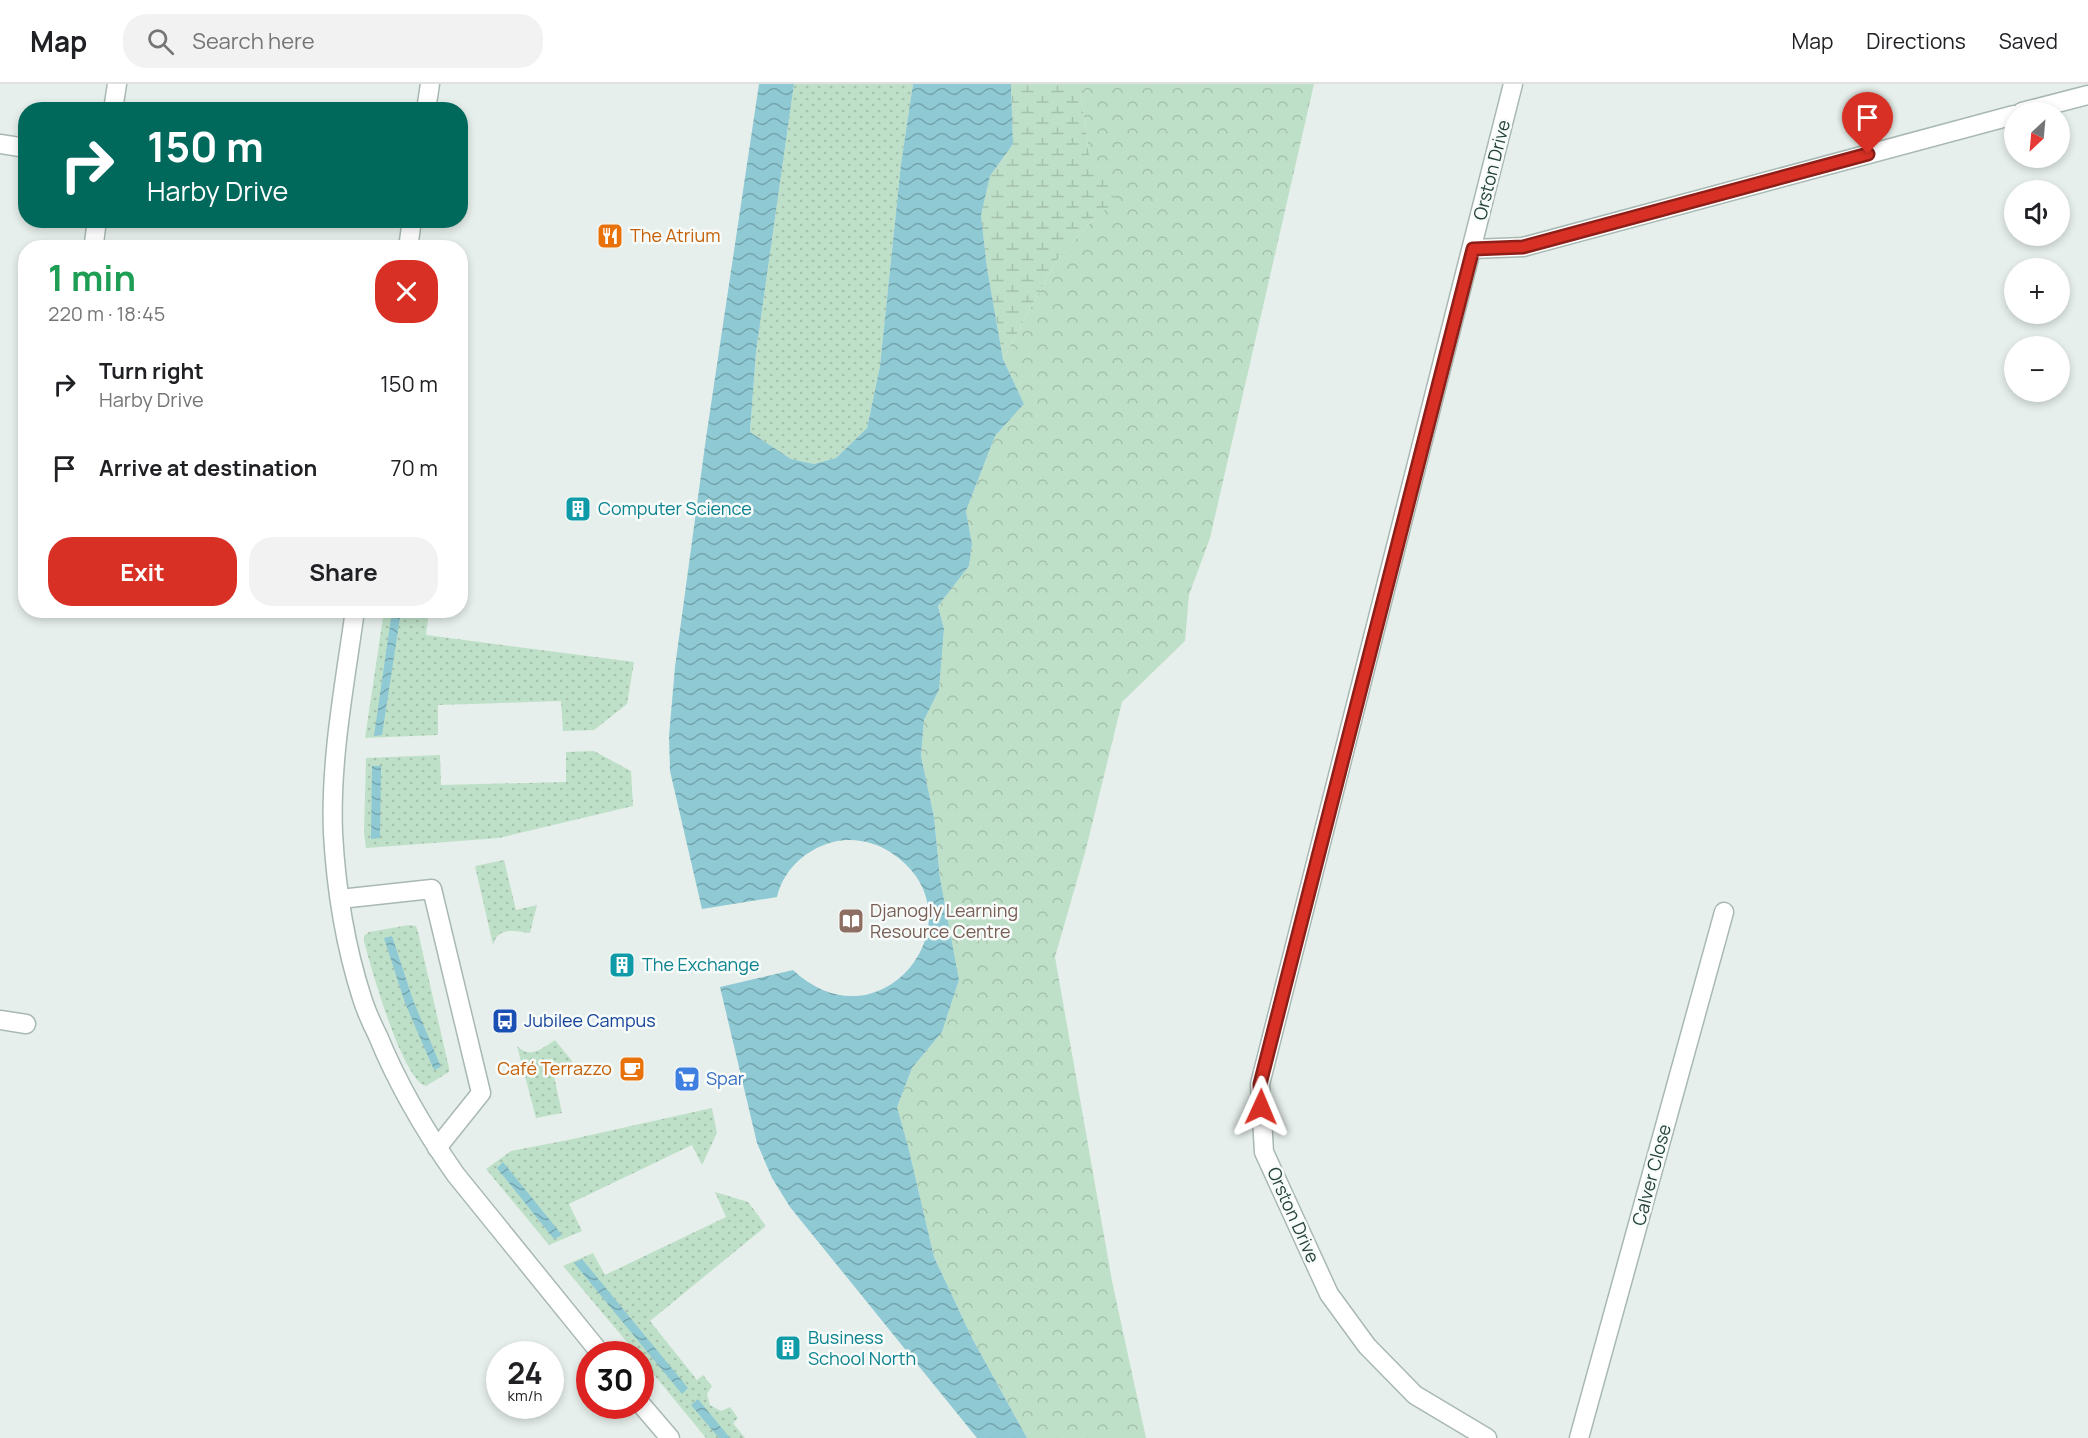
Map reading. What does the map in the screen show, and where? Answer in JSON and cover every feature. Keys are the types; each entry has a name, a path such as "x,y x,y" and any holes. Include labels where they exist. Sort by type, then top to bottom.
{"street":[{"path":"114,102 117,84"},
{"path":"427,102 430,84"},
{"name":"Orston Drive","path":"1488,1438 1415,1395 1366,1347 1329,1294 1264,1152 1260,1084 1513,84"},
{"path":"2061,102 2088,95"},
{"path":"1473,249 1523,247 2004,117"},
{"path":"0,144 18,147"},
{"path":"354,618 336,750 333,832 346,936 362,1000 393,1072 437,1148 456,1175 590,1341"},
{"path":"340,899 432,889 481,1093 437,1148"},
{"name":"Calver Close","path":"1579,1438 1724,912"},
{"path":"0,1020 26,1024"},
{"path":"654,1419 670,1438"}],"green space":[{"path":"794,84 913,84 901,164 880,366 867,428 836,458 814,464 791,459 750,432 756,352"},
{"path":"1011,84 1088,84 1081,93 1089,154 1116,200 1089,224 1056,261 1003,359 987,268 981,215 990,176 1013,144"},
{"path":"1088,84 1314,84 1210,538 1189,595 1185,641 1122,702 1086,849 1055,957 1112,1281 1146,1438 1027,1438 972,1338 934,1257 897,1107 912,1068 942,1032 959,980 940,878 934,817 921,756 924,720 939,690 944,629 938,606 969,566 972,544 966,511 995,436 1024,404 1003,359 1056,261 1089,224 1115,200 1089,154 1081,93"},
{"path":"383,618 428,618 426,635 634,662 627,704 594,730 563,731 561,701 438,705 438,735 365,738"},
{"path":"594,751 631,771 633,806 499,838 366,848 364,833 366,758 440,755 441,785 566,782 566,752"},
{"path":"504,860 516,910 537,905 530,933 503,932 495,939 493,945 475,866"},
{"path":"409,925 416,926 418,932 449,1068 449,1072 426,1086 417,1080 398,1045 380,996 364,941 364,936 369,932"},
{"path":"555,1040 573,1062 552,1067 562,1113 536,1118 517,1046 526,1052 531,1052"},
{"path":"712,1108 717,1133 702,1165 692,1145 569,1204 582,1231 549,1245 486,1169 511,1151"},
{"path":"715,1192 748,1202 766,1226 650,1321 697,1380 703,1375 712,1386 707,1394 710,1405 721,1411 730,1407 738,1418 733,1423 745,1438 706,1438 654,1375 654,1341 626,1341 563,1266 593,1253 605,1275 726,1217"}],"water":[{"path":"759,84 794,84 756,352 750,432 791,459 814,464 836,458 867,428 880,366 901,164 913,84 1011,84 1013,144 990,176 981,215 987,268 1003,359 1024,404 995,436 966,511 972,544 969,566 938,606 944,629 939,690 924,720 921,756 934,817 940,878 959,980 942,1032 912,1068 897,1107 934,1257 972,1338 1027,1438 977,1438 790,1207 772,1178 757,1143 720,987 793,970 826,991 859,996 888,986 910,967 925,940 929,910 919,880 886,850 864,842 849,840 833,842 805,855 797,862 784,878 777,897 702,909 670,771 669,736 675,667 706,438"},
{"path":"391,618 400,618 382,735 374,736"},
{"path":"372,766 381,766 380,838 371,839"},
{"path":"392,936 413,1000 441,1067 434,1070 405,1003 384,938"},
{"path":"503,1162 562,1235 554,1239 497,1168"},
{"path":"582,1259 649,1341 638,1341 574,1263"},
{"path":"654,1347 688,1388 682,1394 654,1360"},
{"path":"698,1399 730,1438 719,1438 691,1405"}],"place":[{"name":"The Atrium","path":"610,236"},
{"name":"Computer Science","path":"578,509"},
{"name":"Djanogly Learning Resource Centre","path":"851,921"},
{"name":"The Exchange","path":"622,965"},
{"name":"Jubilee Campus","path":"505,1021"},
{"name":"Café Terrazzo","path":"632,1069"},
{"name":"Spar","path":"687,1079"},
{"name":"Business School North","path":"788,1348"}],"route":[{"path":"1261,1107 1260,1084 1473,249 1523,247 1868,154"}]}
